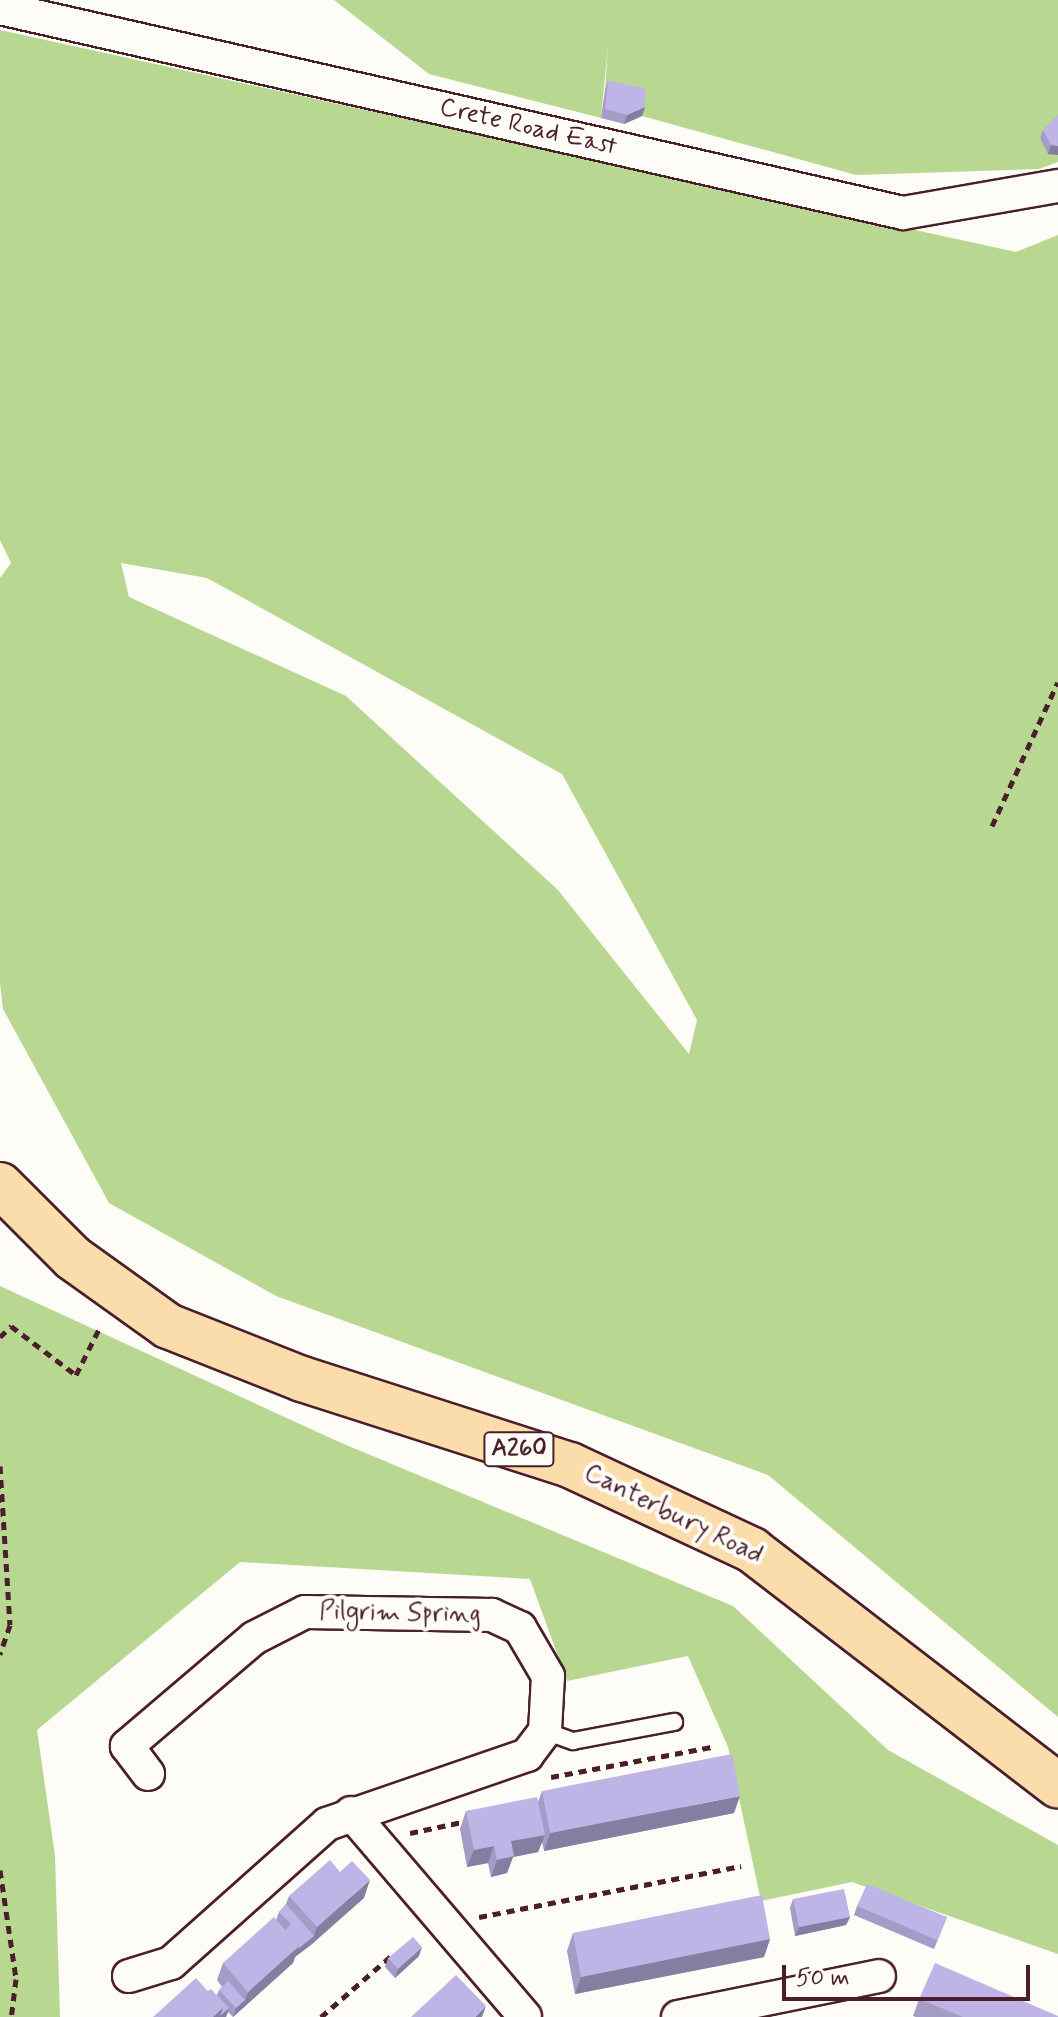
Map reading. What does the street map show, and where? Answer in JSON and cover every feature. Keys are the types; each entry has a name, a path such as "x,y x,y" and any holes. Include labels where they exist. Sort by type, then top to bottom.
{"main road":[{"name":"Canterbury Road","path":"0,1185 73,1258 168,1326 302,1379 570,1465 752,1550 1058,1786"}],"street":[{"name":"Crete Road East","path":"0,8 903,213 1058,186"},
{"name":"Pilgrim Spring","path":"148,1774 127,1746 254,1638 305,1612 492,1615 520,1628 548,1676 545,1731"},
{"path":"129,1976 171,1963 327,1824 351,1813 506,1767 545,1731"},
{"path":"351,1813 525,2017"},
{"path":"678,2017 879,1976"}],"lane":[{"path":"545,1731 573,1741 674,1722"}],"path":[{"path":"992,826 1058,682"},
{"path":"0,1337 11,1326 76,1375 99,1329"},
{"path":"0,1466 10,1625 0,1654"},
{"path":"535,1780 711,1747"},
{"path":"675,1754 677,1768"},
{"path":"647,1759 650,1772"},
{"path":"619,1765 622,1778"},
{"path":"604,1768 606,1780"},
{"path":"579,1772 582,1785"},
{"path":"401,1842 409,1833 481,1818"},
{"path":"470,1919 741,1866"},
{"path":"0,1870 16,1979 11,2017"},
{"path":"321,2017 400,1948"}],"green space":[{"path":"334,0 1058,0 1058,162 1039,169 856,175 642,116 605,90 608,46 601,118 429,74"},
{"path":"0,30 1016,252 1058,235 1058,1717 768,1475 276,1296 109,1203 3,1009 0,983 0,578 11,563 0,540","holes":["121,563 207,578 562,774 697,1020 689,1054 558,890 346,696 129,597"]},
{"path":"0,1286 339,1442 733,1606 888,1750 1058,1845 1058,1954 852,1882 761,1901 728,1747 688,1656 567,1681 530,1579 240,1562 37,1730 55,1856 60,2017 0,2017"}],"building":[{"path":"608,81 645,88 645,107 627,115 605,109"},
{"path":"1058,115 1058,146 1051,145 1043,130"},
{"path":"732,1754 740,1796 550,1833 542,1791"},
{"path":"537,1797 545,1835 511,1841 514,1856 497,1860 494,1846 474,1850 466,1811"},
{"path":"330,1860 340,1872 352,1861 370,1880 317,1927 289,1896"},
{"path":"867,1884 947,1917 937,1940 857,1906"},
{"path":"844,1889 850,1917 799,1927 793,1899"},
{"path":"762,1895 770,1939 581,1977 573,1933"},
{"path":"286,1904 314,1936 298,1949 299,1946 285,1930 291,1924 279,1912"},
{"path":"274,1917 299,1946 248,1992 223,1963"},
{"path":"413,1937 422,1947 398,1969 388,1958"},
{"path":"935,1963 1058,2017 963,2017 919,1999"},
{"path":"456,1975 486,2006 475,2017 411,2017"},
{"path":"196,1978 223,2008 213,2017 153,2017"},
{"path":"228,1981 245,2000 236,2008 219,1990"},
{"path":"211,1989 229,2008 220,2016 223,2008 208,1991"}]}
